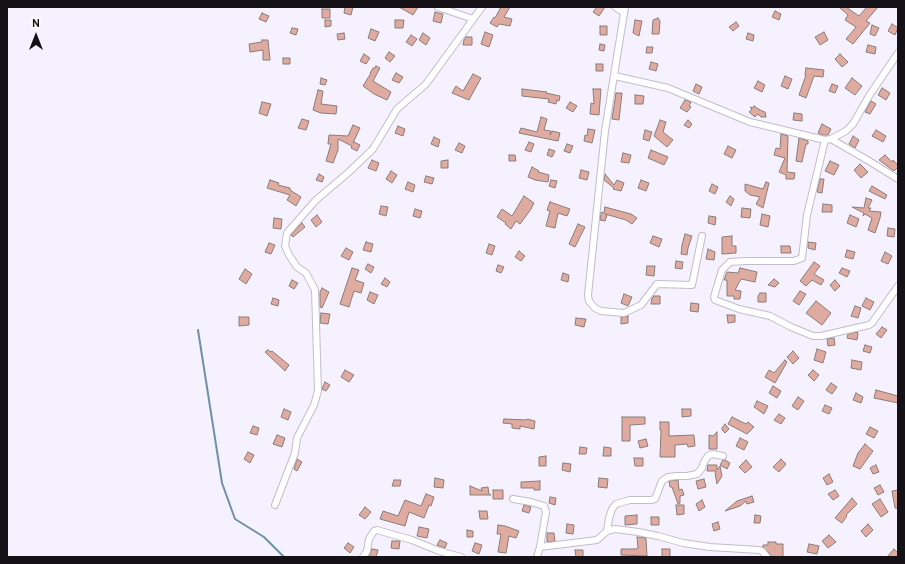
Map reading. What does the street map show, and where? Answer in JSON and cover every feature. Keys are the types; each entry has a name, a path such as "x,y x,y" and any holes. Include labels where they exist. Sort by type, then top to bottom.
{"street":[{"path":"438,7 473,19"},
{"path":"275,505 295,453 297,438 314,405 318,391 315,290 306,273 297,267 289,255 285,246 287,233 316,200 350,172 373,149 397,109 426,84 482,7"},
{"path":"615,7 625,10 605,131 588,295 589,301 595,308 601,311 624,313 641,305 657,284 690,286 693,282 702,236"},
{"path":"898,53 869,96 855,122 846,131 828,140 807,215 802,258 794,261 730,262 722,270 714,297 715,300 739,309 770,316 813,336 821,336 869,325 872,323 898,286"},
{"path":"615,76 668,88 750,122 828,140 869,161 898,179"},
{"path":"608,531 609,518 612,509 616,504 630,500 654,499 662,481 668,477 697,474 708,456 712,454 723,456"},
{"path":"513,499 544,506 546,512 537,557"},
{"path":"540,547 597,540 608,531 615,529 638,532 683,543 710,547 759,550 767,557"},
{"path":"363,557 367,551 369,539 374,531 377,530 461,557"}],"building":[{"path":"345,7 353,7 351,15 344,13"},
{"path":"399,7 418,7 413,15"},
{"path":"501,7 510,7 504,17 512,19 510,26 499,24 497,27 490,23 494,17 495,18"},
{"path":"597,7 605,7 599,16 593,12"},
{"path":"839,7 846,7 859,16 867,7 878,7 866,21 870,23 853,44 846,39 856,27 845,20 848,15"},
{"path":"322,9 330,9 330,18 322,18"},
{"path":"775,11 781,14 779,20 772,17"},
{"path":"435,12 443,14 441,23 433,21"},
{"path":"262,13 269,16 266,22 259,19"},
{"path":"658,18 660,21 659,34 652,34 653,20"},
{"path":"325,20 331,20 331,26 325,27"},
{"path":"395,20 404,20 403,28 395,28"},
{"path":"635,20 642,21 639,36 633,33"},
{"path":"736,22 739,26 733,31 729,27"},
{"path":"892,24 898,28 895,35 888,31"},
{"path":"872,25 879,28 875,36 870,34"},
{"path":"600,26 607,26 607,35 600,35"},
{"path":"292,28 298,29 296,35 290,33"},
{"path":"371,29 379,32 375,41 368,38"},
{"path":"485,32 493,35 489,47 481,44"},
{"path":"824,32 828,40 820,45 815,37"},
{"path":"344,33 345,39 338,40 337,34"},
{"path":"423,33 430,38 426,45 419,40"},
{"path":"748,33 754,35 753,41 746,39"},
{"path":"411,35 417,39 412,46 406,42"},
{"path":"466,37 472,37 472,45 463,45"},
{"path":"262,40 268,40 270,60 263,60 263,50 250,52 249,44 262,42"},
{"path":"600,44 605,45 604,51 599,50"},
{"path":"868,45 876,47 875,54 866,52"},
{"path":"647,47 653,47 652,53 646,53"},
{"path":"389,52 395,56 390,62 385,58"},
{"path":"364,54 370,58 366,64 360,61"},
{"path":"840,54 848,62 842,67 835,59"},
{"path":"283,58 290,58 290,64 283,64"},
{"path":"651,62 658,64 656,71 649,69"},
{"path":"596,64 603,64 603,71 596,71"},
{"path":"376,66 380,68 373,81 391,92 387,100 374,94 363,86 373,68"},
{"path":"806,68 824,70 823,77 814,76 806,98 799,95 806,75"},
{"path":"396,73 403,77 399,83 392,80"},
{"path":"473,74 481,78 469,100 452,93 456,86 463,91"},
{"path":"785,76 792,79 788,89 781,86"},
{"path":"321,78 327,80 325,85 320,84"},
{"path":"852,78 862,86 855,95 845,88"},
{"path":"758,81 765,85 762,92 754,88"},
{"path":"696,84 702,87 699,94 693,91"},
{"path":"832,84 838,86 835,93 829,91"},
{"path":"882,88 890,93 886,100 878,95"},
{"path":"522,89 547,92 546,93 560,96 559,101 557,100 556,104 548,102 549,99 522,96"},
{"path":"593,89 601,89 599,115 590,114 591,103 594,104"},
{"path":"318,90 323,91 321,104 337,106 336,114 321,113 313,110"},
{"path":"616,93 622,93 619,120 612,119"},
{"path":"635,95 644,96 643,104 635,104"},
{"path":"685,100 691,102 689,106 691,107 687,112 680,108"},
{"path":"871,101 876,104 870,114 865,112"},
{"path":"262,102 271,104 267,116 259,113"},
{"path":"570,102 577,106 573,112 566,108"},
{"path":"754,106 765,112 766,117 761,117 758,114 755,117 749,112 752,109 750,107 753,108"},
{"path":"794,113 802,114 802,121 793,120"},
{"path":"541,117 547,119 544,130 551,131 550,135 552,131 560,133 558,141 519,133 521,128 537,132"},
{"path":"302,119 309,121 306,130 298,128"},
{"path":"660,120 666,122 663,132 673,140 667,147 654,136"},
{"path":"688,120 692,124 689,128 684,125"},
{"path":"822,124 831,129 828,135 818,133"},
{"path":"353,125 360,128 353,143 354,142 360,145 357,151 351,148 352,146 338,139 338,150 333,163 326,161 331,144 328,144 329,135 348,136"},
{"path":"398,126 405,129 403,136 395,133"},
{"path":"588,129 595,130 592,143 584,141 585,135 587,136"},
{"path":"645,130 652,132 649,141 643,139"},
{"path":"876,130 886,136 883,142 872,136"},
{"path":"781,134 788,136 787,172 795,173 794,179 786,179 786,175 779,172 785,158 774,155 776,148 780,149"},
{"path":"853,136 859,140 855,148 849,144"},
{"path":"434,137 440,140 438,147 431,144"},
{"path":"799,138 808,141 802,162 796,161"},
{"path":"529,142 534,144 531,152 525,150"},
{"path":"459,143 465,146 462,153 455,150"},
{"path":"567,144 573,146 570,153 564,151"},
{"path":"728,146 736,150 732,158 724,154"},
{"path":"549,149 555,151 552,157 547,155"},
{"path":"651,150 668,157 664,165 648,158"},
{"path":"623,153 631,155 629,163 621,162"},
{"path":"509,155 515,155 516,161 509,161"},
{"path":"885,155 892,162 893,160 898,165 894,171 879,160"},
{"path":"372,160 379,163 376,171 368,168"},
{"path":"448,160 448,168 441,168 441,161"},
{"path":"830,161 839,165 834,175 825,171"},
{"path":"860,164 868,172 861,178 854,170"},
{"path":"532,167 539,171 538,172 549,175 548,182 535,180 528,177"},
{"path":"581,170 589,172 587,180 579,178"},
{"path":"391,171 397,175 392,183 386,179"},
{"path":"319,174 324,177 322,182 316,180"},
{"path":"605,174 614,185 617,180 624,183 621,191 613,189 614,188 604,180"},
{"path":"426,176 434,178 432,184 424,182"},
{"path":"820,179 824,179 822,193 817,192"},
{"path":"270,180 279,183 278,185 290,188 290,190 301,197 296,206 287,200 290,195 267,188"},
{"path":"551,180 557,181 555,188 549,186"},
{"path":"641,180 649,183 646,191 638,188"},
{"path":"408,182 415,185 413,192 405,189"},
{"path":"766,182 769,183 763,208 756,204 760,197 750,195 745,191 745,184 763,189"},
{"path":"712,184 718,187 715,194 709,191"},
{"path":"872,186 887,195 885,199 869,191"},
{"path":"524,196 534,203 520,224 516,221 511,229 505,224 506,223 497,217 502,209 512,216"},
{"path":"730,196 734,199 731,206 726,202"},
{"path":"866,198 872,200 868,208 871,208 869,211 881,212 875,233 868,230 872,218 865,214 863,216 864,213 852,207 864,208"},
{"path":"550,202 570,209 567,216 558,213 555,228 546,226 550,211 547,210"},
{"path":"823,204 832,205 832,212 822,212"},
{"path":"381,206 388,207 386,216 379,214"},
{"path":"605,207 631,214 637,218 632,224 626,220 605,214 607,215 605,221 600,220 601,212 604,213"},
{"path":"742,208 751,209 750,218 741,217"},
{"path":"415,209 422,211 420,218 413,216"},
{"path":"762,214 770,216 768,227 760,225"},
{"path":"317,215 322,222 316,227 311,220"},
{"path":"850,215 859,219 856,227 847,223"},
{"path":"709,216 716,217 715,225 708,223"},
{"path":"274,218 282,219 281,229 273,228"},
{"path":"302,223 305,227 293,237 291,235"},
{"path":"578,224 585,227 575,247 569,244"},
{"path":"888,228 895,229 894,237 887,236"},
{"path":"685,234 692,236 687,255 681,254"},
{"path":"653,236 662,239 659,247 650,243"},
{"path":"732,236 732,246 736,246 736,253 722,254 722,237"},
{"path":"366,242 373,244 371,252 363,250"},
{"path":"808,242 816,243 815,250 808,248"},
{"path":"269,243 275,245 271,254 265,252"},
{"path":"489,244 495,246 492,255 486,253"},
{"path":"781,246 790,246 791,253 781,253"},
{"path":"346,248 353,252 349,260 341,256"},
{"path":"708,249 715,252 714,260 706,259"},
{"path":"847,250 855,252 853,259 845,257"},
{"path":"519,251 525,256 521,261 515,257"},
{"path":"885,252 892,256 888,264 881,261"},
{"path":"676,261 683,262 682,269 675,268"},
{"path":"814,262 820,266 814,274 824,280 821,285 812,280 806,286 800,281"},
{"path":"368,264 374,267 371,273 365,269"},
{"path":"498,265 504,267 501,273 496,271"},
{"path":"647,266 655,266 654,276 646,275"},
{"path":"352,268 359,270 355,280 364,283 361,293 354,291 349,307 340,304"},
{"path":"740,268 757,272 755,282 741,279 735,290 741,291 740,299 734,299 734,296 727,296 727,280 724,280 727,272 738,273"},
{"path":"842,268 850,271 847,277 839,273"},
{"path":"245,269 252,274 246,284 239,279"},
{"path":"563,273 569,275 568,282 561,280"},
{"path":"385,278 390,282 387,287 381,284"},
{"path":"774,279 779,283 775,287 768,285"},
{"path":"292,280 298,283 294,289 289,286"},
{"path":"835,280 840,286 835,291 830,285"},
{"path":"322,288 329,292 322,308 320,307 320,292"},
{"path":"800,291 806,294 799,305 793,301"},
{"path":"370,292 378,295 374,304 367,300"},
{"path":"760,293 766,293 766,302 758,302 758,296"},
{"path":"624,294 632,297 628,306 621,303"},
{"path":"654,296 660,296 660,304 651,304"},
{"path":"273,298 279,300 278,306 271,304"},
{"path":"866,298 874,302 870,310 862,306"},
{"path":"816,301 831,313 822,325 806,313"},
{"path":"691,303 699,304 698,312 690,311"},
{"path":"855,306 861,308 858,318 851,316"},
{"path":"321,313 330,314 328,324 320,323"},
{"path":"727,315 735,315 735,322 728,323"},
{"path":"628,316 628,323 621,324 621,317"},
{"path":"239,317 249,317 249,325 239,326"},
{"path":"576,318 586,319 584,327 575,325"},
{"path":"882,327 887,330 881,338 876,334"},
{"path":"857,332 857,340 847,338 848,334"},
{"path":"834,338 835,345 828,346 827,339"},
{"path":"865,345 872,347 870,353 863,351"},
{"path":"817,349 826,352 823,363 814,360"},
{"path":"268,350 271,352 272,351 289,365 285,371 265,352"},
{"path":"793,351 799,358 793,364 787,357"},
{"path":"785,360 787,362 775,383 765,377 769,370 774,373"},
{"path":"852,360 862,362 861,370 851,368"},
{"path":"345,370 354,375 349,382 341,377"},
{"path":"813,370 819,375 814,381 808,375"},
{"path":"325,382 330,385 326,391 322,389"},
{"path":"831,383 837,387 832,394 826,390"},
{"path":"773,386 781,391 777,398 769,393"},
{"path":"876,390 898,396 898,403 874,398"},
{"path":"856,393 863,397 861,403 853,400"},
{"path":"798,397 804,401 798,410 792,406"},
{"path":"757,401 768,406 764,414 754,407"},
{"path":"825,405 832,408 829,414 822,411"},
{"path":"284,409 291,412 288,420 281,417"},
{"path":"682,409 691,409 691,416 682,417"},
{"path":"779,414 785,418 781,424 774,420"},
{"path":"622,417 645,417 645,424 630,425 630,441 622,441"},
{"path":"732,417 746,424 748,422 754,427 747,434 728,424"},
{"path":"504,419 527,419 535,421 534,429 520,426 520,429 512,428 512,424 503,423"},
{"path":"660,422 669,422 669,436 694,435 695,446 688,447 687,444 675,445 675,457 660,457"},
{"path":"725,424 729,429 725,433 722,428"},
{"path":"253,426 259,428 257,435 250,433"},
{"path":"870,427 878,431 874,438 866,434"},
{"path":"717,432 717,449 709,449 709,435 713,436"},
{"path":"277,435 285,438 282,447 273,444"},
{"path":"740,438 748,442 744,450 736,446"},
{"path":"646,439 648,446 640,448 638,441"},
{"path":"865,444 873,451 860,469 853,466 858,453"},
{"path":"580,447 587,448 586,454 579,454"},
{"path":"604,447 611,448 611,456 603,456"},
{"path":"248,452 254,455 250,463 244,459"},
{"path":"546,456 546,466 539,466 539,457"},
{"path":"634,458 643,458 643,466 635,466"},
{"path":"297,459 302,462 297,471 294,469"},
{"path":"781,459 786,464 779,472 773,467"},
{"path":"723,460 730,463 727,469 720,465"},
{"path":"746,460 752,467 745,473 739,467"},
{"path":"563,463 571,464 570,472 562,470"},
{"path":"708,465 717,465 717,470 720,466 722,476 717,484 716,471 707,471"},
{"path":"876,465 879,472 873,474 870,468"},
{"path":"829,474 833,482 827,485 823,478"},
{"path":"435,478 444,480 443,488 434,487"},
{"path":"599,478 608,479 607,488 598,487"},
{"path":"704,479 706,487 698,489 696,481"},
{"path":"394,480 401,480 400,486 392,486"},
{"path":"678,480 679,490 682,489 684,495 680,496 680,503 678,504 672,487 670,487 669,481"},
{"path":"540,481 540,490 534,490 534,488 521,488 521,482"},
{"path":"880,485 884,492 878,495 874,488"},
{"path":"470,486 482,491 481,488 488,487 489,494 491,495 470,495"},
{"path":"493,490 503,490 503,499 493,499"},
{"path":"835,490 839,496 833,500 828,494"},
{"path":"898,490 898,508 895,508 892,491"},
{"path":"426,494 434,497 424,518 409,512 405,526 380,519 383,511 398,516 405,500 421,506"},
{"path":"752,496 754,502 747,504 746,501 740,506 725,511 737,501"},
{"path":"550,497 556,498 555,505 549,503"},
{"path":"852,498 857,504 846,515 847,516 842,523 835,518"},
{"path":"880,499 888,512 881,517 872,504"},
{"path":"702,500 705,507 699,511 696,504"},
{"path":"524,505 531,507 529,513 522,511"},
{"path":"676,505 684,505 684,514 677,515"},
{"path":"365,507 371,512 365,519 359,515"},
{"path":"479,511 487,511 488,519 480,519"},
{"path":"637,515 637,524 625,525 625,516"},
{"path":"755,515 761,516 760,523 754,523"},
{"path":"651,517 659,517 659,525 651,525"},
{"path":"718,522 720,529 714,531 712,524"},
{"path":"567,524 574,525 573,534 566,533"},
{"path":"868,524 873,530 866,537 861,531"},
{"path":"498,525 519,531 516,538 509,536 506,553 498,552 501,534 497,534"},
{"path":"419,527 429,529 427,538 417,536"},
{"path":"467,530 473,531 473,537 467,537"},
{"path":"547,533 554,533 555,541 547,542"},
{"path":"829,535 836,542 828,548 822,541"},
{"path":"637,537 646,538 647,556 621,555 621,549 638,548"},
{"path":"440,540 447,543 445,548 437,545"},
{"path":"392,541 400,541 399,549 391,548"},
{"path":"768,542 783,544 783,557 771,557 763,547 763,545 768,545"},
{"path":"348,543 354,547 350,553 344,548"},
{"path":"475,543 482,545 479,554 472,551"},
{"path":"809,544 819,546 817,554 807,552"},
{"path":"372,549 378,550 376,557 369,557"},
{"path":"662,549 670,549 670,557 662,557"},
{"path":"894,549 898,553 898,557 887,557"},
{"path":"575,550 583,550 583,557 576,557"}],"waterway":[{"path":"198,330 222,483 235,519 264,537 284,557"}]}
